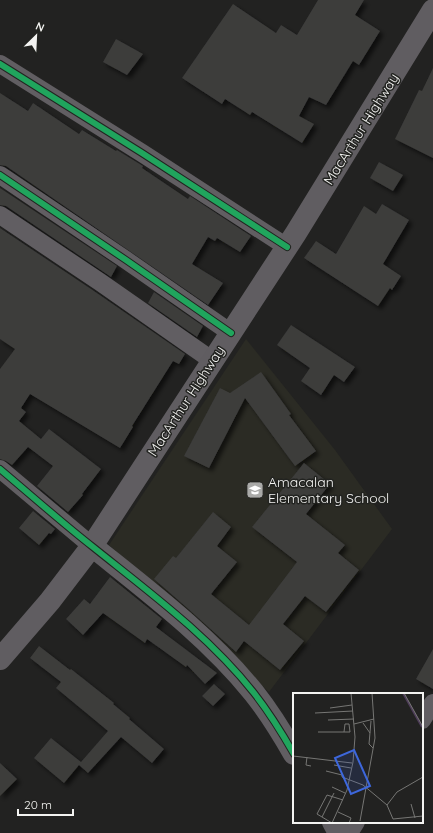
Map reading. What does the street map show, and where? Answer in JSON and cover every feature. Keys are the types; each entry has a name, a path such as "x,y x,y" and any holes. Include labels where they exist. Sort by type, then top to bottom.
{"highway":[{"name":"MacArthur Highway","path":"0,659 50,601 92,546 287,247 368,118 433,10"}],"street":[{"path":"0,64 142,153 287,247"},
{"path":"0,175 231,333"},
{"path":"0,215 100,282 213,361"},
{"path":"0,469 142,586 194,631 254,693 281,731 293,752"},
{"path":"423,718 433,703"},
{"path":"334,823 339,833"},
{"path":"349,833 355,823"}],"shaded area":[{"name":"Amacalan Elementary School","path":"246,339 335,450 392,529 269,692 109,545"}],"building":[{"path":"318,0 364,0 355,15 380,31 359,65 353,61 326,105 309,97 299,116 314,124 302,143 252,112 250,115 225,99 222,104 182,78 233,4 276,33 281,25 297,35"},
{"path":"116,39 143,54 127,75 103,62"},
{"path":"433,68 433,158 395,139 419,90 422,91"},
{"path":"0,93 28,111 33,103 79,134 82,130 143,166 142,168 188,199 190,196 251,236 240,252 217,238 215,241 208,237 192,264 223,283 208,305 6,166 0,165"},
{"path":"379,162 403,175 393,191 370,178"},
{"path":"0,188 117,266 111,277 6,206 0,205"},
{"path":"382,204 409,220 383,264 401,276 392,290 390,288 378,306 304,258 316,241 336,254 364,206 376,214"},
{"path":"0,228 185,354 179,364 173,361 120,448 30,394 21,408 26,412 19,421 41,439 49,429 101,469 82,494 83,495 68,512 37,486 53,466 28,447 12,465 0,459 0,369 15,349 0,339"},
{"path":"154,292 203,326 197,337 148,303"},
{"path":"291,325 355,367 344,382 334,375 321,395 301,381 310,368 277,345"},
{"path":"261,372 291,414 289,415 316,451 295,466 245,398 209,468 184,456 220,388 230,393"},
{"path":"304,463 330,484 306,514 345,545 338,553 359,570 326,612 305,596 283,624 304,641 280,670 244,641 236,652 154,579 173,556 176,558 213,512 231,527 217,546 237,562 211,594 249,625 297,562 252,527"},
{"path":"33,511 55,529 51,534 49,533 39,545 19,528"},
{"path":"110,577 162,619 156,627 217,673 205,684 187,665 186,667 147,639 145,643 103,613 83,635 66,619 84,599 90,604"},
{"path":"39,646 114,703 113,704 130,718 129,719 164,749 152,763 121,737 88,773 79,765 64,783 34,758 51,738 81,762 108,731 56,688 61,682 30,658"},
{"path":"433,649 433,689 416,679"},
{"path":"214,684 225,694 213,706 202,696"},
{"path":"0,763 17,779 0,796"}],"cycle path":[{"path":"0,64 142,153 287,247"},
{"path":"0,175 231,333"},
{"path":"0,469 69,528 157,598 218,652 260,700 293,752"}],"place":[{"name":"Amacalan Elementary School","path":"255,490"}]}
